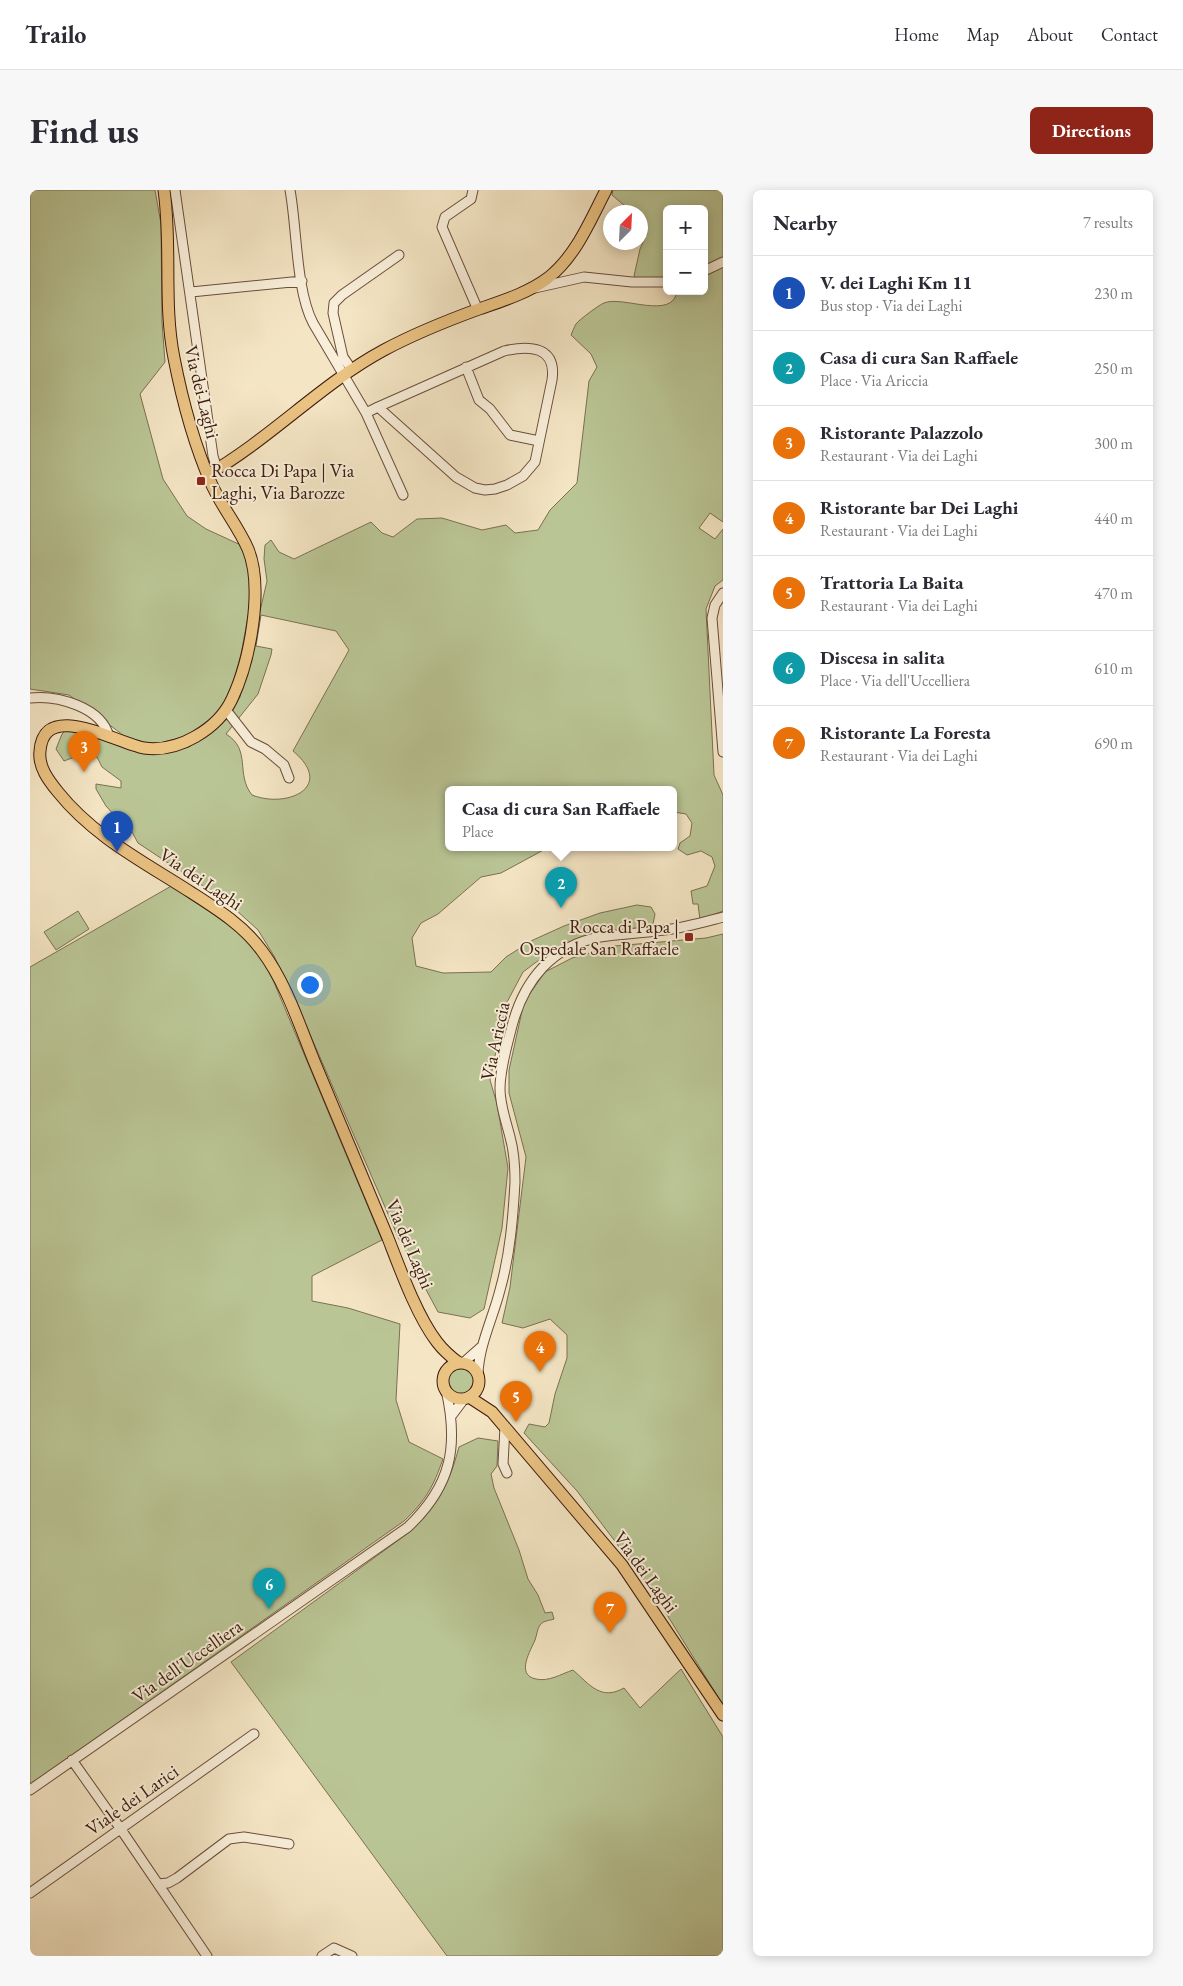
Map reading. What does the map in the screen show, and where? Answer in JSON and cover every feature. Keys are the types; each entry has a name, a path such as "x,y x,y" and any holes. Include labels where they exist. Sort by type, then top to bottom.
{"main road":[{"name":"Via dei Laghi","path":"164,190 168,230 169,316 173,351 190,420 212,472 221,504 246,544 256,580 255,604 247,651 237,688 226,710 206,730 180,743 166,748 153,749 139,747 71,725 58,726 51,730 44,739 40,750 40,762 48,779 77,815 95,830 216,908 247,933 262,950 289,1000 396,1259 424,1320 438,1344 445,1384"},
{"path":"212,472 277,428 348,373 383,351 415,334 527,290 549,277 569,257 606,190"},
{"name":"Via dei Laghi","path":"438,1344 461,1363"},
{"path":"461,1363 471,1366 479,1378 476,1391 466,1398 453,1397 445,1384 450,1367 461,1363"},
{"name":"Via dei Laghi","path":"479,1378 492,1412 622,1565 723,1715"},
{"name":"Via dei Laghi","path":"466,1398 492,1412"}],"street":[{"path":"175,190 213,456 212,472"},
{"path":"290,190 308,313 348,373"},
{"path":"473,190 471,199 445,216 442,227 478,310"},
{"path":"399,255 342,294 334,303 333,313 348,373 403,496"},
{"path":"708,269 723,262"},
{"path":"527,290 584,277 632,282 663,282"},
{"path":"191,292 302,281"},
{"path":"366,413 378,407 493,355 508,350 529,347 538,349 544,353 551,364 552,376 535,462 523,476 507,485 485,490 476,488 456,477 378,407"},
{"path":"466,367 479,400 490,409 510,435 539,441"},
{"path":"723,593 715,605 712,618 723,752"},
{"path":"30,698 54,697 76,704 100,721 106,728 109,737"},
{"path":"226,710 251,742 264,749 284,765 289,778"},
{"name":"Via Ariccia","path":"479,1378 483,1345 503,1280 511,1236 515,1184 514,1160 500,1088 512,1025 525,990 532,978 543,967 566,950 582,942 605,937 680,928 723,917"},
{"path":"461,1363 483,1345"},
{"name":"Via dell'Uccelliera","path":"30,1790 408,1527 426,1510 450,1462 452,1415 445,1384"},
{"path":"452,1415 466,1398"},
{"path":"505,1427 503,1464 507,1474"},
{"name":"Viale dei Larici","path":"30,1894 254,1734"},
{"path":"72,1760 206,1956"},
{"path":"158,1884 174,1880 229,1839 244,1837 289,1844"},
{"path":"322,1956 334,1948 352,1956"}],"green space":[{"path":"30,190 155,190 161,224 162,322 165,362 140,394 163,479 187,516 206,529 243,546 252,572 252,595 241,654 232,686 225,701 214,716 186,736 152,745 123,735 69,695 30,689"},
{"path":"613,190 723,190 723,259 708,267 708,205 663,205 663,278 641,280 634,276 640,250 648,250 648,205 624,205 612,195"},
{"path":"723,267 723,522 710,513 699,528 715,539 723,529 723,580 715,586 706,609 714,775 723,795 723,911 700,920 698,904 693,904 691,891 707,886 715,866 712,857 701,851 687,855 678,849 680,843 690,836 692,823 686,814 677,812 677,786 445,786 445,851 542,851 501,873 481,877 438,914 421,923 412,938 416,966 443,973 491,972 506,957 533,940 600,913 637,905 651,907 655,914 653,924 648,928 607,931 583,937 539,960 523,972 506,1004 490,1080 497,1104 508,1168 502,1228 484,1309 470,1318 438,1312 398,1237 296,1002 274,956 258,930 236,910 206,888 138,843 131,830 125,827 106,806 96,789 96,784 121,788 121,781 102,767 97,757 85,753 64,761 56,749 62,734 66,730 78,730 164,752 189,747 227,719 240,697 267,581 264,559 265,545 271,540 279,552 294,559 371,522 382,533 393,537 417,519 442,518 482,530 506,525 515,533 538,530 550,510 577,483 589,381 597,367 591,354 571,335 576,324 604,303 612,301 657,306 673,300 675,295 708,295 708,274","holes":["261,615 336,631 349,650 293,751 305,764 310,775 308,784 302,792 292,797 266,799 252,795 247,787 239,747 226,734 258,694 271,655 272,649 256,646"]},
{"path":"173,885 244,935 259,954 273,980 382,1240 312,1276 312,1301 348,1308 400,1324 396,1400 409,1442 443,1459 428,1493 404,1521 30,1785 30,967"},
{"path":"78,911 89,929 56,950 44,932"},
{"path":"723,934 723,1705 651,1589 577,1491 524,1433 529,1424 545,1427 549,1423 555,1394 567,1358 567,1335 550,1319 523,1328 502,1323 510,1287 526,1157 509,1093 509,1070 524,1002 545,972 572,958 615,946 706,938"},
{"path":"461,1367 471,1371 475,1381 471,1391 461,1395 451,1391 447,1381 451,1371"},
{"path":"478,1438 498,1441 497,1466 491,1474 494,1488 519,1550 528,1579 538,1595 545,1613 552,1612 554,1619 543,1622 540,1625 526,1662 526,1673 530,1677 541,1680 573,1670 596,1690 609,1693 624,1688 640,1708 681,1669 723,1737 723,1956 447,1956 231,1662 411,1531 429,1512 442,1493 459,1447"}],"place":[{"name":"Rocca Di Papa | Via Laghi, Via Barozze","path":"201,481"},
{"name":"Ristorante Palazzolo","path":"84,772"},
{"name":"V. dei Laghi Km 11","path":"117,852"},
{"name":"Casa di cura San Raffaele","path":"561,908"},
{"name":"Rocca di Papa | Ospedale San Raffaele","path":"689,937"},
{"name":"Ristorante bar Dei Laghi","path":"540,1372"},
{"name":"Trattoria La Baita","path":"516,1422"},
{"name":"Discesa in salita","path":"269,1609"},
{"name":"Ristorante La Foresta","path":"610,1633"}]}
